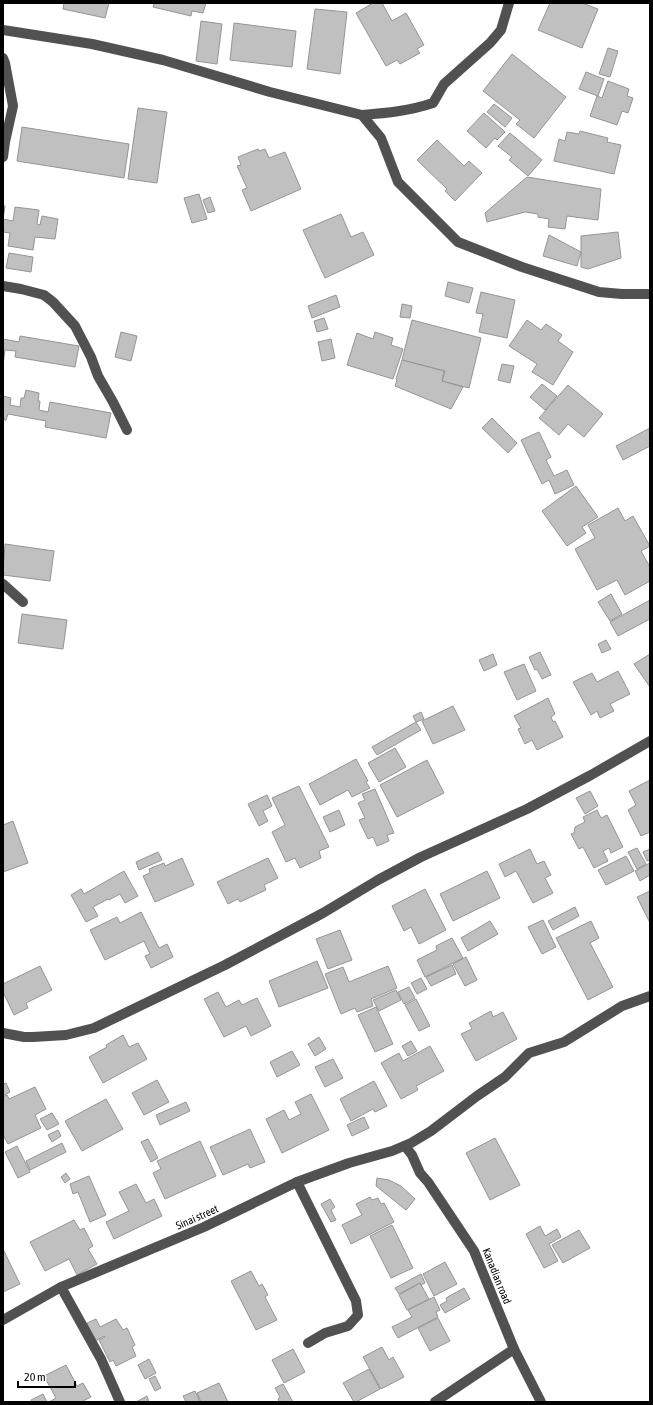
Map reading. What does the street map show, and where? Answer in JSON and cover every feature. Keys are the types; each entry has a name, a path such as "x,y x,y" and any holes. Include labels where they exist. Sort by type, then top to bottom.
{"street":[{"path":"3,30 92,44 156,58 270,92 362,115 395,113 416,109 433,103 444,84 490,43 501,30 509,3"},
{"path":"3,58 13,106 3,157"},
{"path":"362,115 382,138 398,182 458,242 522,267 599,292 650,294"},
{"path":"3,286 44,295 53,302 75,326 91,357 98,376 127,430"},
{"path":"3,584 23,602"},
{"path":"3,1032 24,1037 55,1036 76,1033 94,1028 323,914 378,880 415,861 527,809 591,775 650,741"},
{"name":"Sinai street","path":"3,1320 61,1287 204,1227 297,1182 349,1163 405,1146 431,1131 477,1096 505,1078 529,1053 564,1042 622,1006 650,996"},
{"name":"Kanadian road","path":"405,1146 412,1155 420,1173 428,1182 474,1251 514,1349 541,1402"},
{"path":"297,1182 356,1301 358,1315 348,1326 325,1334 308,1343"},
{"path":"61,1287 101,1359 120,1402"},
{"path":"435,1402 514,1349"}],"building":[{"path":"64,3 109,3 105,18 63,9"},
{"path":"154,3 206,3 203,13 192,11 191,16 153,7"},
{"path":"373,3 382,3 392,21 406,13 424,45 417,49 420,53 400,64 397,60 386,66 356,13"},
{"path":"550,3 582,3 598,9 582,48 538,30"},
{"path":"315,9 347,12 340,74 307,69"},
{"path":"201,21 222,24 217,64 196,61"},
{"path":"234,23 296,31 292,67 230,60"},
{"path":"608,48 618,51 610,77 599,74"},
{"path":"512,54 566,97 534,138 516,124 520,120 483,91"},
{"path":"586,72 604,79 598,96 579,89"},
{"path":"608,81 629,89 627,96 633,98 628,113 622,111 617,125 590,116 597,96 602,98"},
{"path":"494,104 512,118 505,127 487,112"},
{"path":"138,108 167,112 157,183 128,179"},
{"path":"484,113 505,132 497,140 495,138 486,148 467,131"},
{"path":"22,127 129,144 124,178 17,161"},
{"path":"580,131 608,138 607,142 621,145 614,174 554,161 559,139 565,141 567,132 579,134"},
{"path":"510,133 542,160 528,176 509,160 512,157 498,146"},
{"path":"437,140 464,166 469,161 482,173 455,201 445,191 447,189 417,160"},
{"path":"258,149 259,151 265,149 269,158 285,152 301,189 251,211 242,190 247,188 237,166 241,165 238,157"},
{"path":"527,177 601,189 598,220 567,216 565,229 548,227 549,219 538,217 538,214 525,212 487,222 485,213"},
{"path":"199,194 207,219 192,223 184,198"},
{"path":"210,197 215,211 208,213 203,200"},
{"path":"3,205 5,206 3,219"},
{"path":"15,207 39,210 37,224 40,225 42,216 58,219 55,239 35,237 33,250 8,246 10,233 3,232 3,219 13,221"},
{"path":"341,214 351,237 363,232 374,255 325,278 303,230"},
{"path":"618,232 621,258 588,269 581,267 581,236"},
{"path":"549,235 581,252 577,266 543,256"},
{"path":"9,253 33,257 31,272 6,268"},
{"path":"448,282 473,288 469,303 445,296"},
{"path":"481,292 515,300 507,338 479,332 483,314 476,313"},
{"path":"336,295 340,307 312,318 308,306"},
{"path":"402,304 412,306 410,318 400,317"},
{"path":"324,318 328,329 317,332 314,321"},
{"path":"412,320 481,338 469,388 442,381 445,371 402,360"},
{"path":"527,320 541,330 546,324 562,335 558,341 573,352 553,385 532,372 537,364 509,346"},
{"path":"121,332 137,336 131,361 115,357"},
{"path":"375,332 393,338 391,345 403,349 393,379 347,365 357,333 373,339"},
{"path":"20,336 79,346 75,367 15,357 16,351 5,350 3,364 3,339 19,342"},
{"path":"331,339 335,358 322,361 318,342"},
{"path":"402,360 444,371 442,381 463,387 451,409 395,386"},
{"path":"502,364 514,366 510,383 498,380"},
{"path":"542,384 557,396 545,410 530,397"},
{"path":"568,385 603,414 584,437 568,424 559,435 539,418"},
{"path":"26,390 39,393 39,410 48,412 50,402 111,413 106,438 45,427 46,421 8,414 6,420 3,420 3,396 11,398 10,405 20,407 21,398 24,398"},
{"path":"492,418 517,443 508,453 482,428"},
{"path":"650,428 650,446 623,460 616,446"},
{"path":"539,432 551,457 546,460 554,476 567,470 574,485 555,494 549,480 542,484 521,440"},
{"path":"576,486 598,517 582,527 586,533 567,546 542,511"},
{"path":"618,508 625,521 633,516 650,546 641,551 650,567 650,581 625,595 617,580 597,590 575,549 595,538 588,525"},
{"path":"5,544 54,551 50,581 3,575"},
{"path":"611,594 622,614 610,621 598,602"},
{"path":"650,600 650,619 618,636 610,622"},
{"path":"22,614 67,620 63,649 18,643"},
{"path":"606,640 611,649 602,653 598,644"},
{"path":"540,652 551,675 542,679 537,669 535,670 529,657"},
{"path":"493,654 497,665 484,671 479,660"},
{"path":"650,654 650,687 634,664"},
{"path":"524,664 536,691 517,700 504,672"},
{"path":"618,671 630,694 610,704 614,711 600,718 597,711 591,715 573,682 592,673 597,682"},
{"path":"548,698 555,714 551,717 553,722 555,721 563,737 537,750 532,740 525,744 518,729 521,728 514,716"},
{"path":"453,706 465,730 433,744 422,721"},
{"path":"421,712 424,719 416,722 413,716"},
{"path":"416,722 421,730 377,755 372,747"},
{"path":"395,748 406,767 379,782 368,763"},
{"path":"356,759 368,781 366,782 370,788 352,797 348,790 320,805 309,784"},
{"path":"427,760 444,793 397,817 380,785"},
{"path":"650,780 650,832 641,836 628,810 636,805 629,791"},
{"path":"299,786 329,847 319,851 321,858 300,868 295,858 286,862 272,832 285,825 272,798"},
{"path":"375,789 394,833 387,835 389,841 377,846 373,837 368,839 359,820 365,818 358,803 365,800 362,794"},
{"path":"590,791 598,806 585,814 576,798"},
{"path":"267,795 272,806 263,811 268,821 259,826 248,804"},
{"path":"339,810 345,825 330,832 323,817"},
{"path":"597,810 601,818 607,815 623,847 611,853 609,848 603,851 608,861 594,868 583,847 579,849 571,834 574,833 575,827 585,822 583,817"},
{"path":"13,821 28,863 3,872 3,825"},
{"path":"637,848 646,864 637,869 628,852"},
{"path":"530,849 537,864 544,861 551,875 545,878 553,893 533,903 516,871 505,877 499,864"},
{"path":"650,849 650,860 647,861 643,852"},
{"path":"158,852 162,860 139,870 136,862"},
{"path":"626,856 634,871 606,885 598,870"},
{"path":"182,858 194,885 155,902 143,876 150,873 149,869 164,863 165,866"},
{"path":"268,858 278,878 264,885 266,890 240,902 238,899 228,904 217,882"},
{"path":"650,863 650,875 640,881 635,871"},
{"path":"124,871 138,896 125,903 120,894 109,900 108,899 93,907 98,916 86,922 71,895 81,889 84,894"},
{"path":"487,871 500,898 453,921 440,894"},
{"path":"425,889 446,930 419,944 411,927 404,931 392,906"},
{"path":"650,891 650,923 637,897"},
{"path":"575,907 579,916 553,930 548,921"},
{"path":"141,912 159,948 167,944 173,957 151,968 145,956 150,954 144,941 105,960 90,930 117,917 120,923"},
{"path":"543,920 556,947 542,954 528,927"},
{"path":"490,921 498,934 468,951 461,938"},
{"path":"591,921 599,938 590,943 613,987 588,1000 556,938"},
{"path":"340,930 352,960 328,969 316,939"},
{"path":"452,938 463,958 425,977 417,960 437,950 436,946"},
{"path":"466,957 477,980 465,986 453,964"},
{"path":"317,961 328,988 279,1007 269,981"},
{"path":"452,965 456,974 431,986 426,977"},
{"path":"40,966 52,990 26,1003 28,1008 14,1015 3,992 3,984"},
{"path":"388,966 397,988 371,999 373,1006 357,1012 355,1008 341,1014 325,974 343,967 349,982"},
{"path":"421,978 427,989 417,994 411,983"},
{"path":"409,987 415,998 404,1004 398,992"},
{"path":"396,990 401,1000 379,1011 373,1000"},
{"path":"218,992 226,1007 239,1000 242,1005 257,998 271,1026 251,1036 246,1026 224,1037 204,999"},
{"path":"416,999 430,1026 419,1031 405,1005"},
{"path":"376,1007 393,1044 375,1052 358,1015"},
{"path":"491,1011 493,1017 503,1012 517,1039 476,1061 461,1034 472,1029 469,1023"},
{"path":"123,1035 129,1047 138,1043 147,1059 103,1083 89,1057 107,1047 106,1045"},
{"path":"319,1037 326,1049 315,1056 308,1044"},
{"path":"411,1041 417,1051 408,1056 402,1046"},
{"path":"430,1046 444,1071 416,1086 418,1090 401,1099 381,1063 399,1053 403,1061"},
{"path":"292,1051 300,1065 277,1077 270,1062"},
{"path":"333,1059 343,1078 325,1087 315,1067"},
{"path":"157,1080 169,1102 144,1115 132,1093"},
{"path":"374,1081 387,1106 375,1112 373,1109 351,1121 340,1099"},
{"path":"6,1083 10,1092 3,1096 3,1084"},
{"path":"35,1087 46,1109 35,1115 41,1128 8,1144 3,1135 3,1097 7,1095 9,1099"},
{"path":"311,1094 329,1130 282,1153 266,1119 284,1110 289,1120 301,1114 295,1102"},
{"path":"106,1099 123,1129 82,1151 65,1121"},
{"path":"186,1102 190,1111 160,1125 156,1115"},
{"path":"52,1113 59,1124 47,1130 40,1119"},
{"path":"364,1117 369,1128 352,1136 347,1125"},
{"path":"250,1129 265,1162 250,1168 248,1164 223,1175 210,1147"},
{"path":"58,1130 61,1136 52,1142 48,1135"},
{"path":"495,1138 520,1185 490,1200 466,1153"},
{"path":"148,1139 158,1158 151,1162 141,1142"},
{"path":"200,1141 216,1176 165,1199 153,1173 161,1169 157,1161"},
{"path":"62,1143 66,1152 30,1170 26,1161"},
{"path":"17,1146 30,1172 18,1178 5,1152"},
{"path":"66,1173 70,1179 65,1183 61,1177"},
{"path":"89,1176 106,1215 90,1222 78,1192 73,1194 70,1184"},
{"path":"377,1178 389,1180 401,1186 415,1199 406,1210 376,1186"},
{"path":"136,1184 146,1203 154,1199 162,1216 114,1239 106,1222 129,1211 119,1192"},
{"path":"370,1197 372,1200 378,1198 381,1204 384,1203 394,1222 351,1244 342,1225 362,1215 356,1204"},
{"path":"330,1199 335,1207 331,1210 336,1220 331,1222 321,1204"},
{"path":"74,1220 80,1230 84,1228 93,1246 88,1249 97,1264 77,1275 69,1259 45,1271 30,1242"},
{"path":"392,1225 413,1268 391,1278 370,1236"},
{"path":"540,1226 545,1236 557,1229 561,1237 549,1244 558,1261 544,1268 526,1234"},
{"path":"579,1230 590,1248 563,1263 552,1245"},
{"path":"3,1249 20,1284 3,1292"},
{"path":"445,1262 457,1284 434,1296 423,1274"},
{"path":"251,1271 259,1286 262,1284 268,1295 265,1297 277,1320 256,1330 231,1281"},
{"path":"421,1274 425,1283 421,1285 420,1283 399,1294 395,1288"},
{"path":"420,1283 429,1299 407,1310 399,1295"},
{"path":"464,1288 470,1299 445,1313 440,1305 447,1301 446,1298"},
{"path":"434,1297 440,1310 436,1312 438,1317 398,1338 392,1327 412,1317 408,1310"},
{"path":"438,1318 450,1341 430,1351 418,1328"},
{"path":"96,1319 100,1327 116,1319 123,1330 127,1328 135,1345 132,1347 136,1356 116,1366 113,1360 110,1362 99,1340 105,1337 104,1336 95,1341 87,1323"},
{"path":"382,1347 389,1360 393,1357 404,1377 381,1389 363,1357"},
{"path":"293,1349 305,1372 284,1383 272,1360"},
{"path":"149,1359 156,1373 145,1379 138,1365"},
{"path":"66,1365 77,1386 83,1383 91,1397 83,1401 84,1402 49,1402 56,1398 44,1376"},
{"path":"369,1369 380,1389 354,1402 343,1383"},
{"path":"155,1376 161,1388 155,1391 149,1379"},
{"path":"219,1383 228,1402 201,1402 197,1393"},
{"path":"283,1384 293,1402 279,1402 278,1399 280,1397 275,1388"},
{"path":"195,1391 200,1402 186,1402 183,1396"},
{"path":"43,1394 47,1402 32,1402 31,1400"},
{"path":"147,1396 149,1402 136,1402"}]}
